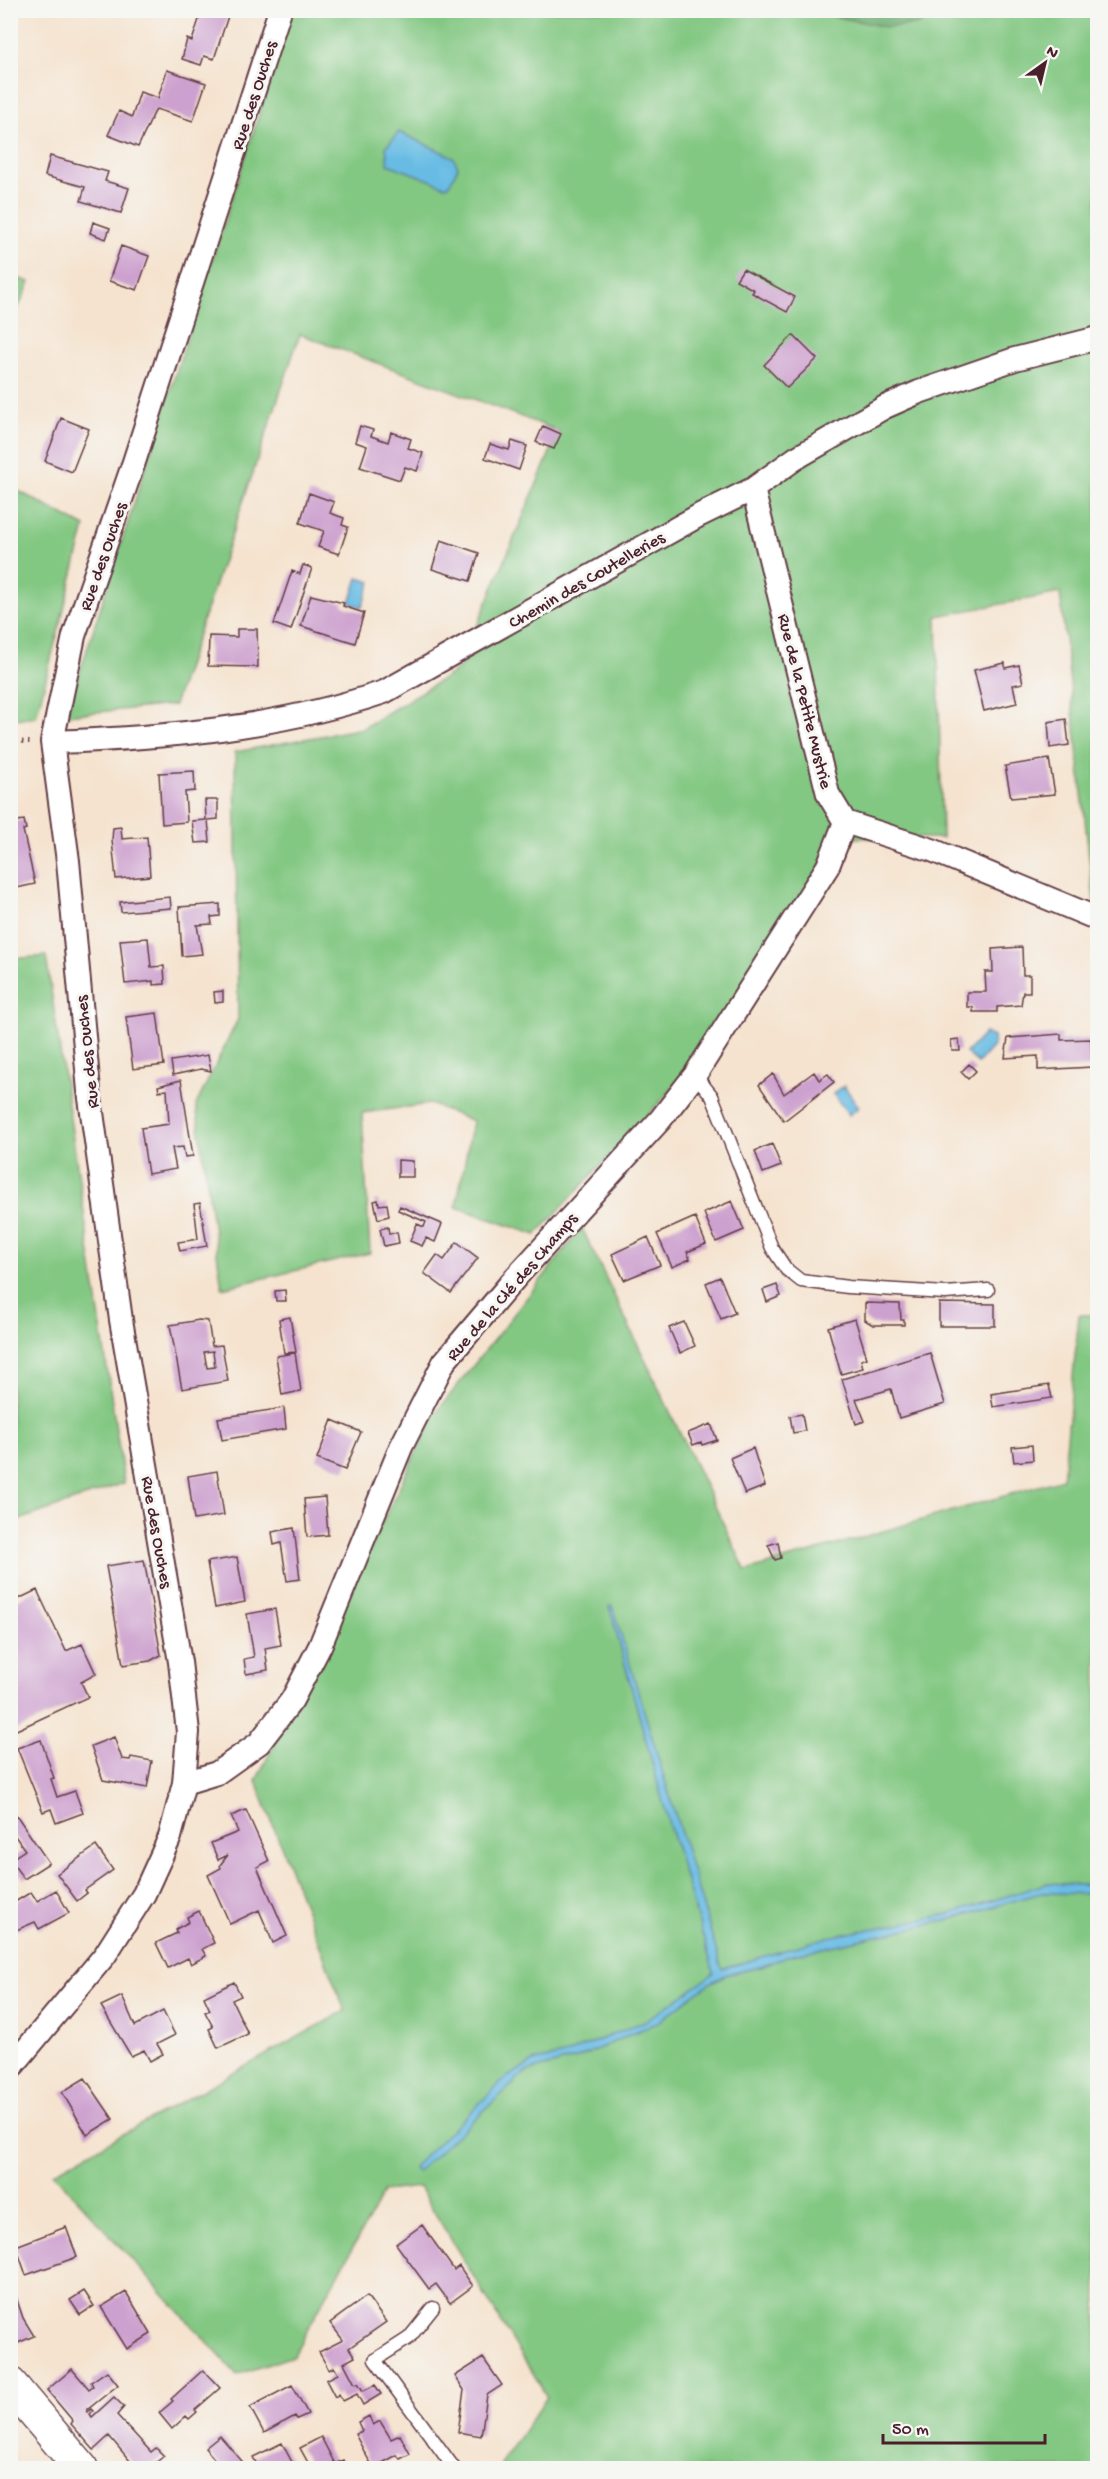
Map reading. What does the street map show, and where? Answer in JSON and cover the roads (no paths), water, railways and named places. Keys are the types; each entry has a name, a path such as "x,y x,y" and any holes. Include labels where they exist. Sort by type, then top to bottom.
{"main road":[{"path":"10,2384 81,2469"}],"street":[{"name":"Rue des Ouches","path":"10,2069 105,1955 144,1894 170,1837 184,1783 188,1732 180,1662 121,1320 88,1091 68,861 52,742 74,636 138,450 280,10"},
{"name":"Chemin des Coutelleries","path":"52,742 180,734 252,725 354,702 384,692 680,526 753,489 796,458 885,408 919,392 1015,359 1098,338"},
{"name":"Rue de la Petite Mustrie","path":"753,489 828,794 845,822"},
{"path":"845,822 932,850 1098,919"},
{"name":"Rue de la Clé des Champs","path":"184,1783 217,1773 259,1743 292,1700 320,1646 400,1447 444,1362 516,1277 660,1120 695,1075 828,866 845,822"}],"lane":[{"path":"695,1075 712,1096 772,1248 786,1269 801,1281 848,1287 945,1293 988,1290"},
{"path":"433,2308 409,2338 375,2360 454,2469"}],"water":[{"path":"399,132 453,157 458,167 449,185 445,186 388,164 386,147"},
{"path":"358,578 371,582 362,607 350,603"},
{"path":"985,1033 993,1037 994,1045 978,1063 966,1053"},
{"path":"844,1086 859,1107 849,1115 833,1094"},
{"path":"612,1605 722,1969 828,1937 950,1914 1048,1883 1097,1886 1097,1894 1041,1893 952,1919 784,1957 761,1967 725,1975 710,1983 658,2022 578,2058 526,2072 417,2172 413,2167 507,2077 535,2061 564,2055 647,2020 714,1973 670,1828 609,1606"}]}
